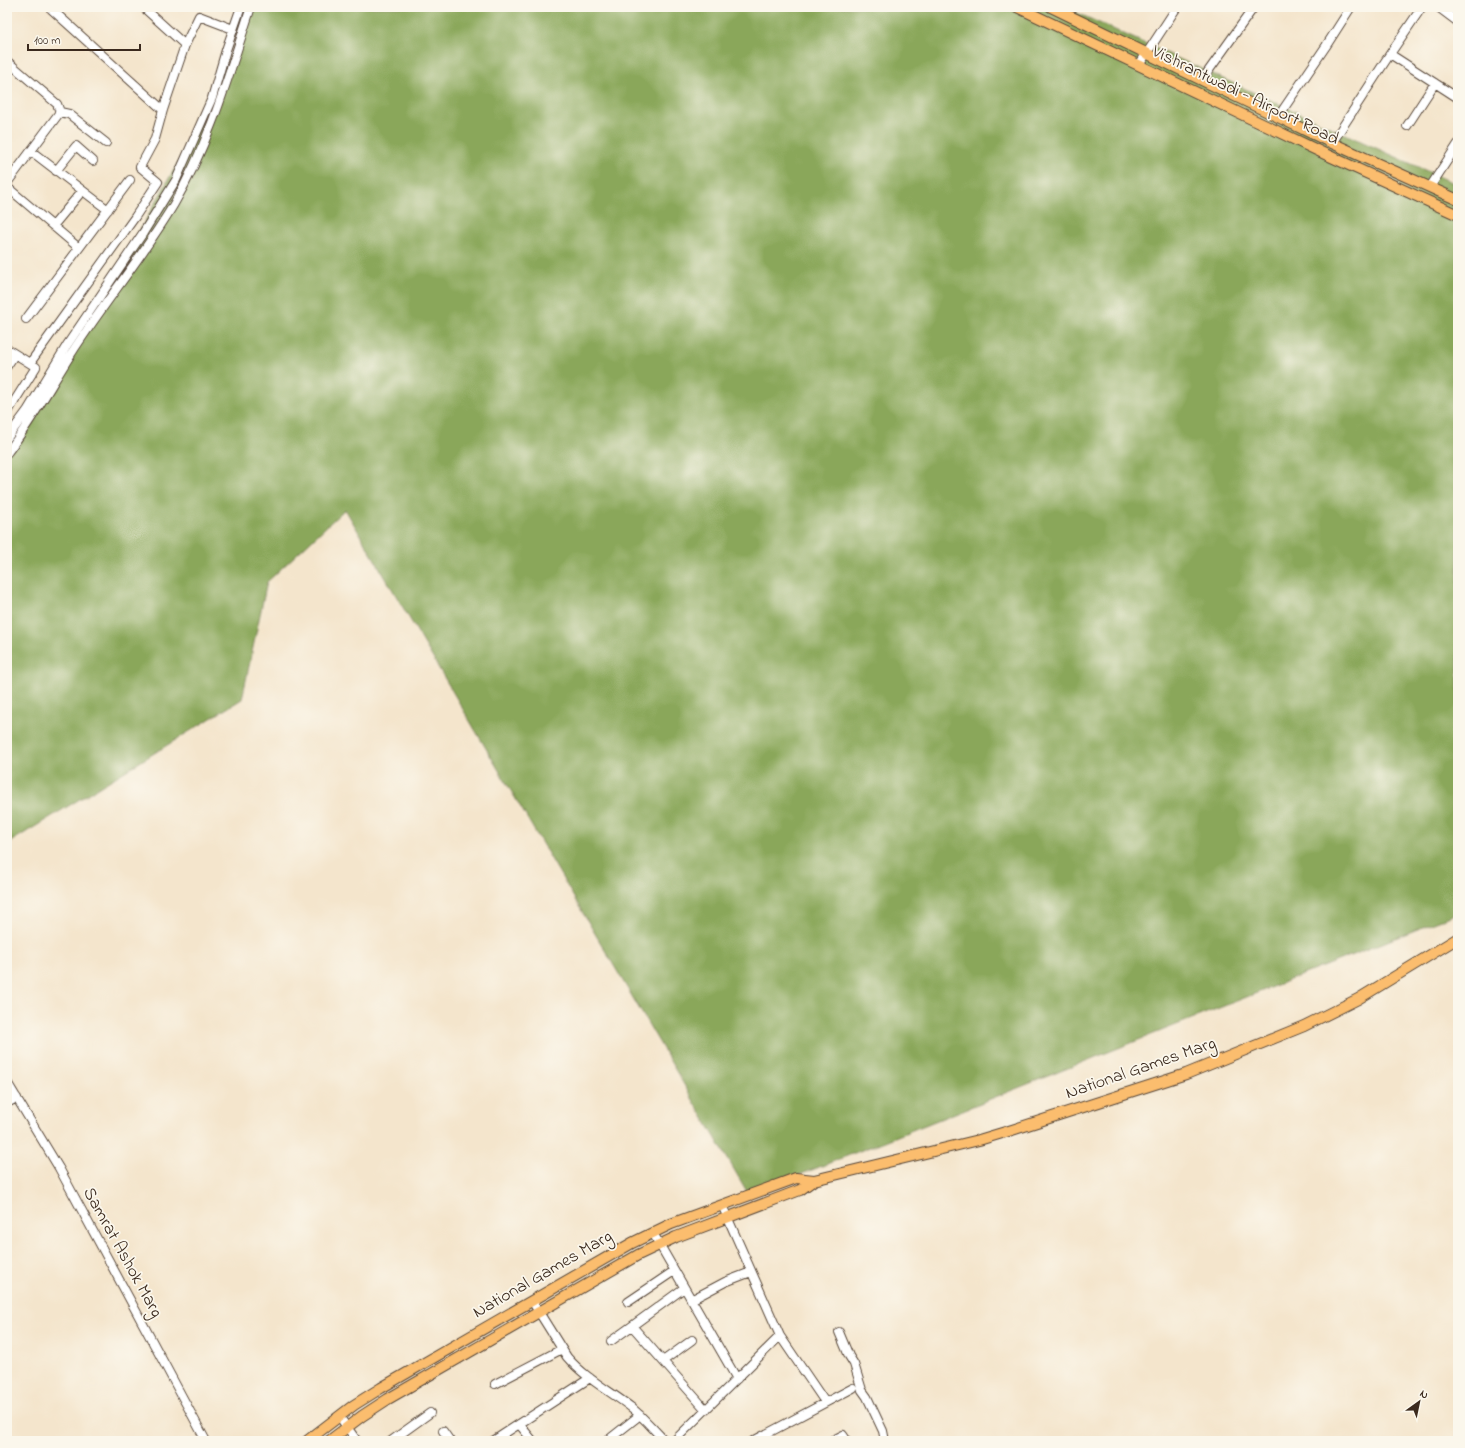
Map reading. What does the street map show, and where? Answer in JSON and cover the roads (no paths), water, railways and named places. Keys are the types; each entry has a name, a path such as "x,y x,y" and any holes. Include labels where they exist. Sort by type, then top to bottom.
{"main road":[{"name":"Vishrantwadi - Airport Road","path":"1017,7 1325,154 1458,215"},
{"name":"Vishrantwadi - Airport Road","path":"1051,7 1332,143 1458,200"},
{"name":"National Games Marg","path":"307,1441 339,1416 381,1388 632,1243 653,1233 722,1205 796,1178 814,1180 999,1134 1186,1074 1304,1026 1358,999 1458,938"},
{"name":"National Games Marg","path":"329,1441 388,1399 638,1255 676,1237 800,1190 814,1180"}],"street":[{"path":"49,7 162,110"},
{"path":"144,7 185,45"},
{"path":"7,438 27,411 67,345 139,240 176,180 212,98 241,7"},
{"path":"7,453 33,416 71,354 143,251 177,198 196,161 217,112 251,7"},
{"path":"1139,65 1177,7"},
{"path":"1202,80 1254,7"},
{"path":"1278,117 1351,7"},
{"path":"1332,143 1422,7"},
{"path":"1438,7 1458,22"},
{"path":"30,363 158,182 140,167 155,139 162,110 185,45 199,16 233,29"},
{"path":"1390,54 1458,98"},
{"path":"7,61 57,104 60,112"},
{"path":"1407,126 1435,84"},
{"path":"60,112 69,114 106,143"},
{"path":"7,183 60,112"},
{"path":"1430,187 1458,144"},
{"path":"56,171 76,146 94,161"},
{"path":"31,151 108,210"},
{"path":"26,319 130,180"},
{"path":"7,187 79,248"},
{"path":"53,226 82,191"},
{"path":"7,348 36,367 36,369 7,414"},
{"path":"7,366 15,354"},
{"name":"Samrat Ashok Marg","path":"7,1082 59,1168 206,1441"},
{"path":"7,1103 17,1098"},
{"path":"722,1205 780,1336 825,1402"},
{"path":"653,1233 737,1379"},
{"path":"628,1302 674,1271"},
{"path":"691,1300 725,1282 752,1272"},
{"path":"611,1341 684,1288"},
{"path":"532,1301 573,1364 640,1415 665,1441"},
{"path":"632,1326 706,1410"},
{"path":"839,1332 854,1364 862,1390 867,1397 883,1432 885,1441"},
{"path":"674,1441 780,1336"},
{"path":"663,1361 692,1340"},
{"path":"494,1384 562,1348"},
{"path":"493,1441 590,1378"},
{"path":"754,1441 853,1388"},
{"path":"391,1441 430,1413"},
{"path":"607,1441 640,1415"},
{"path":"339,1416 357,1441"},
{"path":"519,1424 533,1441"},
{"path":"443,1431 450,1441"},
{"path":"831,1441 843,1434 847,1441"}]}
